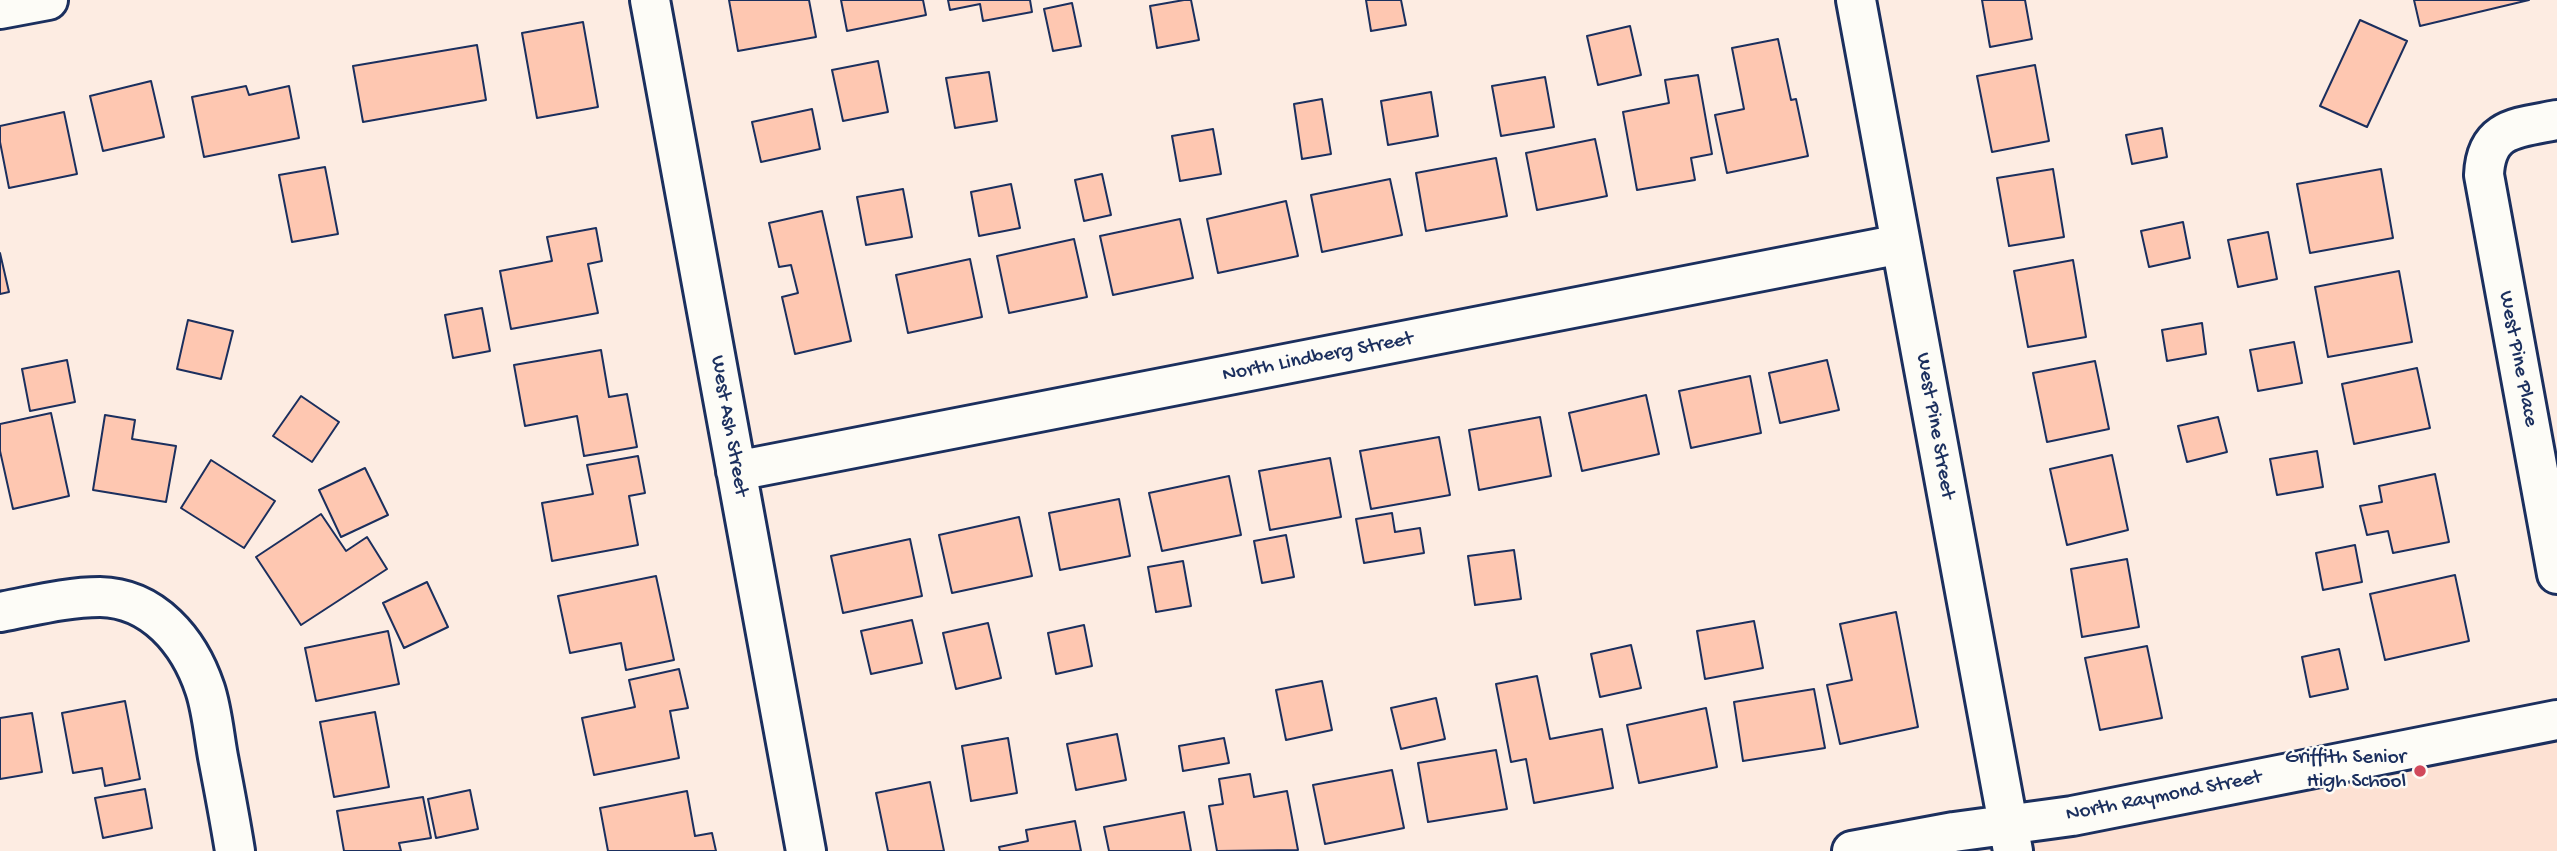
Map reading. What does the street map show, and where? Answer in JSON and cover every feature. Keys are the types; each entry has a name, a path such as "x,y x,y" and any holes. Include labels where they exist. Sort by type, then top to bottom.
{"street":[{"path":"0,9 48,0"},
{"name":"West Ash Street","path":"650,0 806,851"},
{"name":"West Pine Street","path":"1856,0 2010,838"},
{"name":"West Pine Place","path":"2557,120 2499,136 2485,156 2486,194 2557,574"},
{"name":"North Lindberg Street","path":"736,471 1901,244"},
{"path":"0,612 62,600 102,597 134,604 156,615 178,637 193,661 205,690 236,851"},
{"name":"North Raymond Street","path":"1852,851 1954,832 2010,838 2072,816 2557,720"}],"shaded area":[{"name":"Griffith Senior High School","path":"2557,717 2557,851 2012,851 2008,825"}],"building":[{"path":"729,0 809,0 816,37 738,51"},
{"path":"841,0 923,0 926,15 847,31"},
{"path":"948,0 1030,0 1032,12 983,21 980,4 950,10"},
{"path":"1191,0 1199,40 1157,48 1150,6"},
{"path":"1366,0 1401,0 1406,25 1371,31"},
{"path":"1982,0 2025,0 2032,39 1990,47"},
{"path":"2414,0 2529,0 2420,26"},
{"path":"1072,3 1081,46 1053,51 1044,9"},
{"path":"2360,20 2407,41 2367,127 2320,106"},
{"path":"583,22 598,107 537,118 522,33"},
{"path":"1630,26 1641,75 1598,85 1587,36"},
{"path":"1778,39 1791,100 1796,99 1808,156 1727,173 1715,115 1744,109 1732,48"},
{"path":"477,45 486,100 363,122 353,66"},
{"path":"878,61 888,112 843,121 832,70"},
{"path":"2035,65 2049,141 1992,152 1977,76"},
{"path":"989,72 997,121 955,128 946,78"},
{"path":"1698,75 1712,154 1691,158 1695,180 1637,190 1623,112 1669,103 1665,80"},
{"path":"1545,77 1554,127 1501,136 1492,86"},
{"path":"151,81 164,137 103,151 90,96"},
{"path":"246,86 249,95 289,86 299,138 204,157 192,97"},
{"path":"1431,92 1438,136 1388,145 1381,101"},
{"path":"1322,99 1331,154 1302,159 1294,104"},
{"path":"812,109 820,149 761,162 752,122"},
{"path":"64,112 77,174 9,188 0,142 0,126"},
{"path":"2162,128 2167,157 2132,164 2126,135"},
{"path":"1213,129 1221,174 1180,181 1172,136"},
{"path":"1595,139 1607,196 1537,210 1526,153"},
{"path":"1496,158 1507,216 1426,231 1416,173"},
{"path":"325,167 338,234 292,242 279,175"},
{"path":"2053,169 2064,237 2009,246 1997,178"},
{"path":"2381,169 2393,238 2310,253 2297,184"},
{"path":"1102,174 1111,215 1084,221 1075,180"},
{"path":"1390,179 1402,235 1322,252 1311,195"},
{"path":"1011,184 1020,228 979,236 971,192"},
{"path":"903,189 912,237 866,245 857,197"},
{"path":"1286,201 1298,256 1218,273 1207,219"},
{"path":"822,211 851,341 795,354 782,297 798,293 791,265 779,267 769,223"},
{"path":"1180,219 1193,278 1113,295 1100,236"},
{"path":"2183,222 2190,258 2149,267 2141,231"},
{"path":"596,228 602,261 588,264 598,313 511,329 500,271 552,261 547,237"},
{"path":"2268,232 2277,279 2238,287 2228,240"},
{"path":"1074,239 1087,297 1009,313 997,256"},
{"path":"0,253 9,292 0,294"},
{"path":"970,259 982,317 908,333 896,275"},
{"path":"2073,260 2086,337 2028,347 2014,271"},
{"path":"2399,271 2412,342 2328,357 2315,287"},
{"path":"482,308 490,351 453,358 445,315"},
{"path":"188,320 233,331 221,379 177,369"},
{"path":"2202,323 2206,354 2167,361 2162,330"},
{"path":"2294,342 2302,383 2258,391 2250,350"},
{"path":"601,350 609,397 627,394 637,447 584,456 577,416 525,426 514,365"},
{"path":"67,360 75,402 30,411 22,369"},
{"path":"1827,360 1839,410 1780,423 1769,373"},
{"path":"2095,361 2109,429 2047,442 2033,373"},
{"path":"2417,368 2430,428 2354,444 2342,384"},
{"path":"1750,376 1761,433 1691,448 1679,391"},
{"path":"1646,395 1659,454 1582,471 1569,413"},
{"path":"301,396 339,422 312,462 273,436"},
{"path":"51,413 69,496 13,509 0,451 0,424"},
{"path":"105,415 135,420 132,439 176,446 166,502 93,490"},
{"path":"1540,417 1551,476 1479,490 1469,430"},
{"path":"2218,417 2227,452 2187,462 2178,426"},
{"path":"1439,437 1450,495 1371,509 1360,451"},
{"path":"2317,451 2323,487 2277,495 2270,459"},
{"path":"2112,455 2128,530 2067,545 2050,469"},
{"path":"638,456 645,493 629,496 638,545 552,561 542,503 593,494 587,465"},
{"path":"1330,458 1341,517 1270,530 1259,471"},
{"path":"211,460 275,501 244,548 181,508"},
{"path":"365,468 388,515 341,537 319,490"},
{"path":"2435,474 2449,542 2393,553 2388,531 2367,535 2360,506 2382,502 2379,486"},
{"path":"1229,476 1241,535 1162,551 1149,493"},
{"path":"1119,499 1130,556 1060,570 1049,513"},
{"path":"1392,513 1395,532 1420,528 1424,553 1364,563 1356,519"},
{"path":"321,514 346,551 367,537 387,569 301,625 256,557"},
{"path":"1019,517 1032,576 952,593 939,535"},
{"path":"1286,535 1294,577 1262,583 1254,541"},
{"path":"910,539 922,596 843,613 831,556"},
{"path":"2355,545 2362,582 2323,590 2316,553"},
{"path":"1514,550 1521,599 1475,605 1468,556"},
{"path":"2127,559 2139,627 2082,637 2071,569"},
{"path":"1183,561 1191,606 1156,612 1148,567"},
{"path":"2455,575 2469,641 2385,660 2370,594"},
{"path":"656,576 674,660 626,670 621,643 570,653 558,596"},
{"path":"427,582 448,627 404,648 383,603"},
{"path":"1896,612 1918,727 1840,744 1827,685 1852,680 1840,624"},
{"path":"912,620 922,663 871,674 861,631"},
{"path":"1754,621 1763,668 1705,679 1697,631"},
{"path":"988,623 1001,678 956,689 943,633"},
{"path":"1084,625 1092,666 1056,674 1048,633"},
{"path":"388,631 399,684 316,701 305,648"},
{"path":"1631,645 1641,688 1600,697 1591,654"},
{"path":"2147,646 2162,718 2100,730 2085,658"},
{"path":"2339,649 2348,689 2310,697 2302,657"},
{"path":"679,669 688,708 670,711 679,758 594,775 582,718 635,707 629,680"},
{"path":"1537,676 1550,739 1602,729 1613,788 1534,803 1526,759 1511,762 1496,684"},
{"path":"1322,681 1332,730 1286,740 1276,690"},
{"path":"1814,689 1825,748 1743,761 1734,702"},
{"path":"1436,698 1445,739 1401,749 1391,708"},
{"path":"125,701 140,779 105,786 102,768 73,773 62,713"},
{"path":"1706,708 1717,767 1639,783 1627,725"},
{"path":"375,712 389,787 334,797 320,722"},
{"path":"32,713 42,772 0,779 0,718"},
{"path":"1117,734 1126,780 1076,790 1067,744"},
{"path":"1008,738 1017,793 971,801 962,746"},
{"path":"1224,738 1229,763 1183,771 1179,746"},
{"path":"1496,750 1507,809 1428,822 1418,763"},
{"path":"1392,770 1404,828 1325,844 1313,785"},
{"path":"1250,774 1254,797 1287,791 1298,850 1217,851 1209,806 1223,804 1219,779"},
{"path":"930,782 944,851 888,851 876,793"},
{"path":"145,789 152,828 103,838 95,798"},
{"path":"470,790 478,829 436,838 428,799"},
{"path":"687,791 695,836 712,833 716,851 608,851 600,808"},
{"path":"423,797 431,838 399,843 401,851 344,851 337,811"},
{"path":"1184,812 1191,851 1109,851 1104,827"},
{"path":"1075,821 1081,851 1000,851 999,847 1028,841 1026,830"}],"place":[{"name":"Griffith Senior High School","path":"2420,771"}]}
